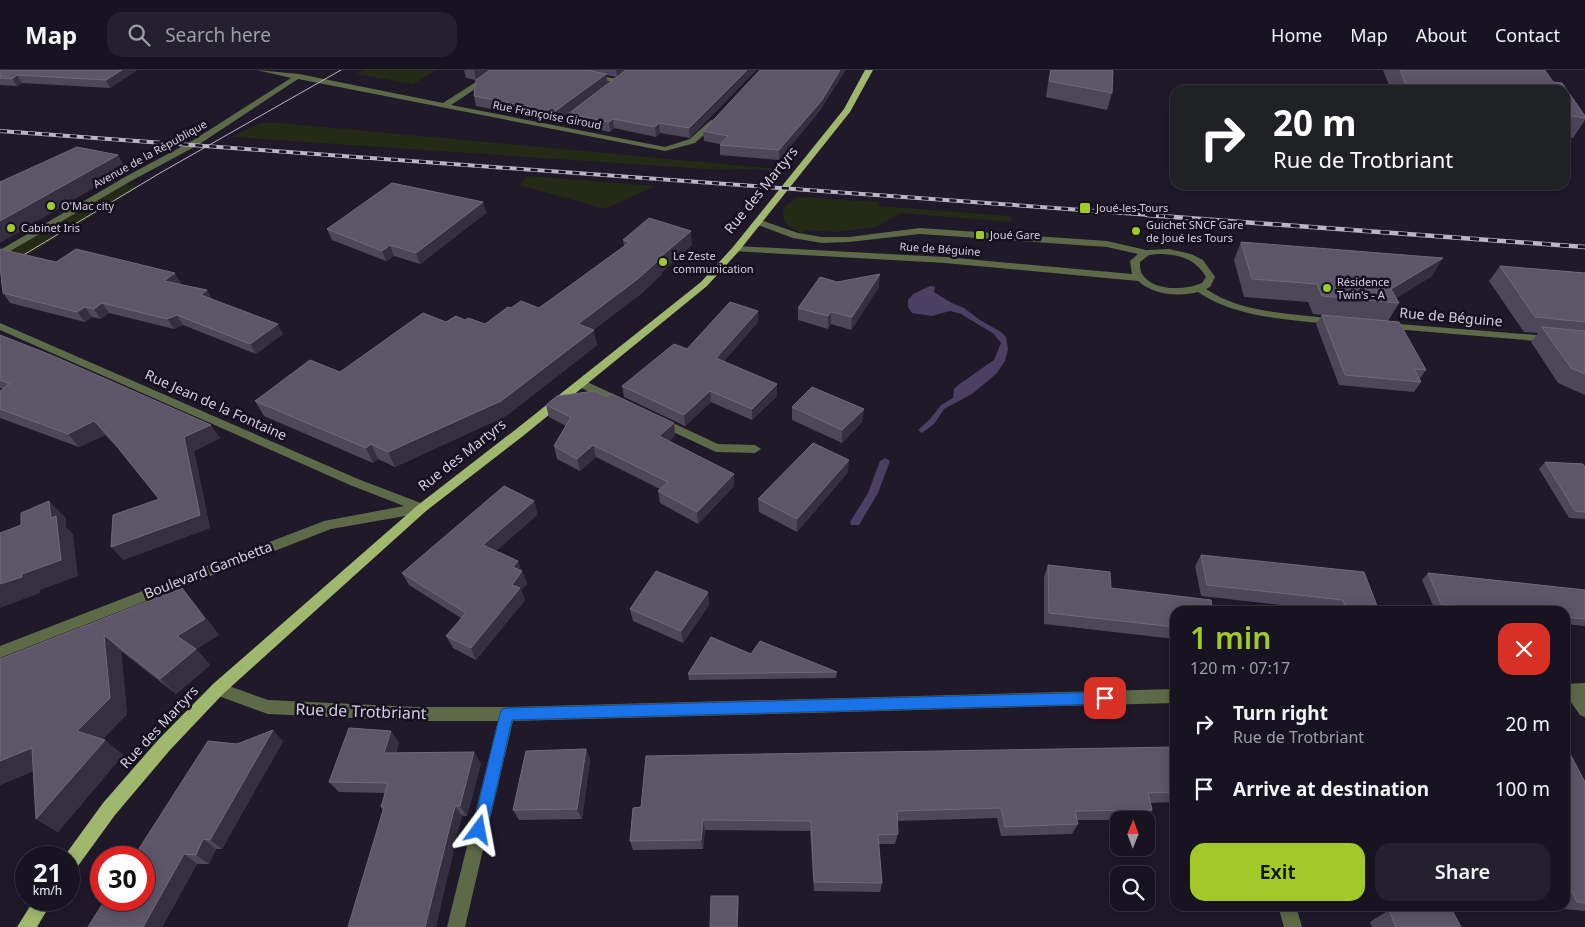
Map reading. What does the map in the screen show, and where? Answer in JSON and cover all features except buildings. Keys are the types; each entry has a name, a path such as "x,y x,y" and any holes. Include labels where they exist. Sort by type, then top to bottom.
{"main road":[{"name":"Rue des Martyrs","path":"80,849 109,809 164,745 218,689 422,508 582,383 704,284 736,249 847,110 869,70"},
{"path":"26,927 37,911"}],"street":[{"name":"Rue Françoise Giroud","path":"261,70 664,149 680,147 696,141 723,112"},
{"name":"Avenue de la République","path":"0,254 128,179 203,138 310,70"},
{"path":"444,106 500,70"},
{"path":"581,75 618,81"},
{"path":"610,87 625,76"},
{"path":"556,128 564,122"},
{"name":"Rue de Béguine","path":"736,249 945,260 1141,278 1149,284 1170,291 1192,292 1207,284 1210,278 1208,271 1193,258 1169,251 1146,253 1107,244 920,231 890,232 849,240 808,239 788,234 758,222"},
{"path":"1141,278 1134,267 1140,257 1146,253"},
{"path":"1200,289 1217,301 1252,311 1308,320 1347,322"},
{"name":"Rue de Béguine","path":"1376,325 1585,342"},
{"name":"Rue Jean de la Fontaine","path":"0,326 354,482 422,508"},
{"path":"582,383 635,409"},
{"path":"653,418 716,448 755,449"},
{"name":"Boulevard Gambetta","path":"0,652 329,524 422,508"},
{"name":"Rue de Trotbriant","path":"218,689 268,707 414,714 507,714 1170,696"},
{"path":"1574,691 1585,710"},
{"path":"456,927 507,714"},
{"path":"1289,911 1294,927"}],"green space":[{"path":"364,70 436,70 413,84 356,74"},
{"path":"260,123 280,123 777,169 774,171 721,170 232,137"},
{"path":"528,176 655,186 605,209 519,185"},
{"path":"124,184 140,186 75,227 58,223"},
{"path":"797,197 879,202 879,206 1011,216 1011,222 901,213 876,227 835,232 805,230 803,233 789,226 783,215 786,205"},
{"path":"43,232 58,237 19,261 1,257"}],"shaded area":[{"path":"930,286 935,287 934,292 964,308 1001,332 1006,337 1008,349 1005,361 996,374 972,394 944,409 934,424 922,433 918,430 941,405 953,398 954,389 994,360 1001,343 994,334 961,314 950,311 932,316 912,313 908,307 908,300 913,294"}],"waterway":[{"path":"855,522 873,493 885,461"}],"tram line":[{"path":"0,269 160,173 341,70"}],"railway":[{"path":"0,131 1164,216"},
{"path":"1147,215 1585,247"}],"place":[{"name":"O'Mac city","path":"51,206"},
{"name":"Joué-les-Tours","path":"1085,208"},
{"name":"Cabinet Iris","path":"11,228"},
{"name":"Guichet SNCF Gare de Joué les Tours","path":"1136,231"},
{"name":"Joué Gare","path":"980,235"},
{"name":"Le Zeste communication","path":"663,262"},
{"name":"Résidence Twin's - A","path":"1327,288"}],"route":[{"path":"479,830 507,714 1105,698"}]}
